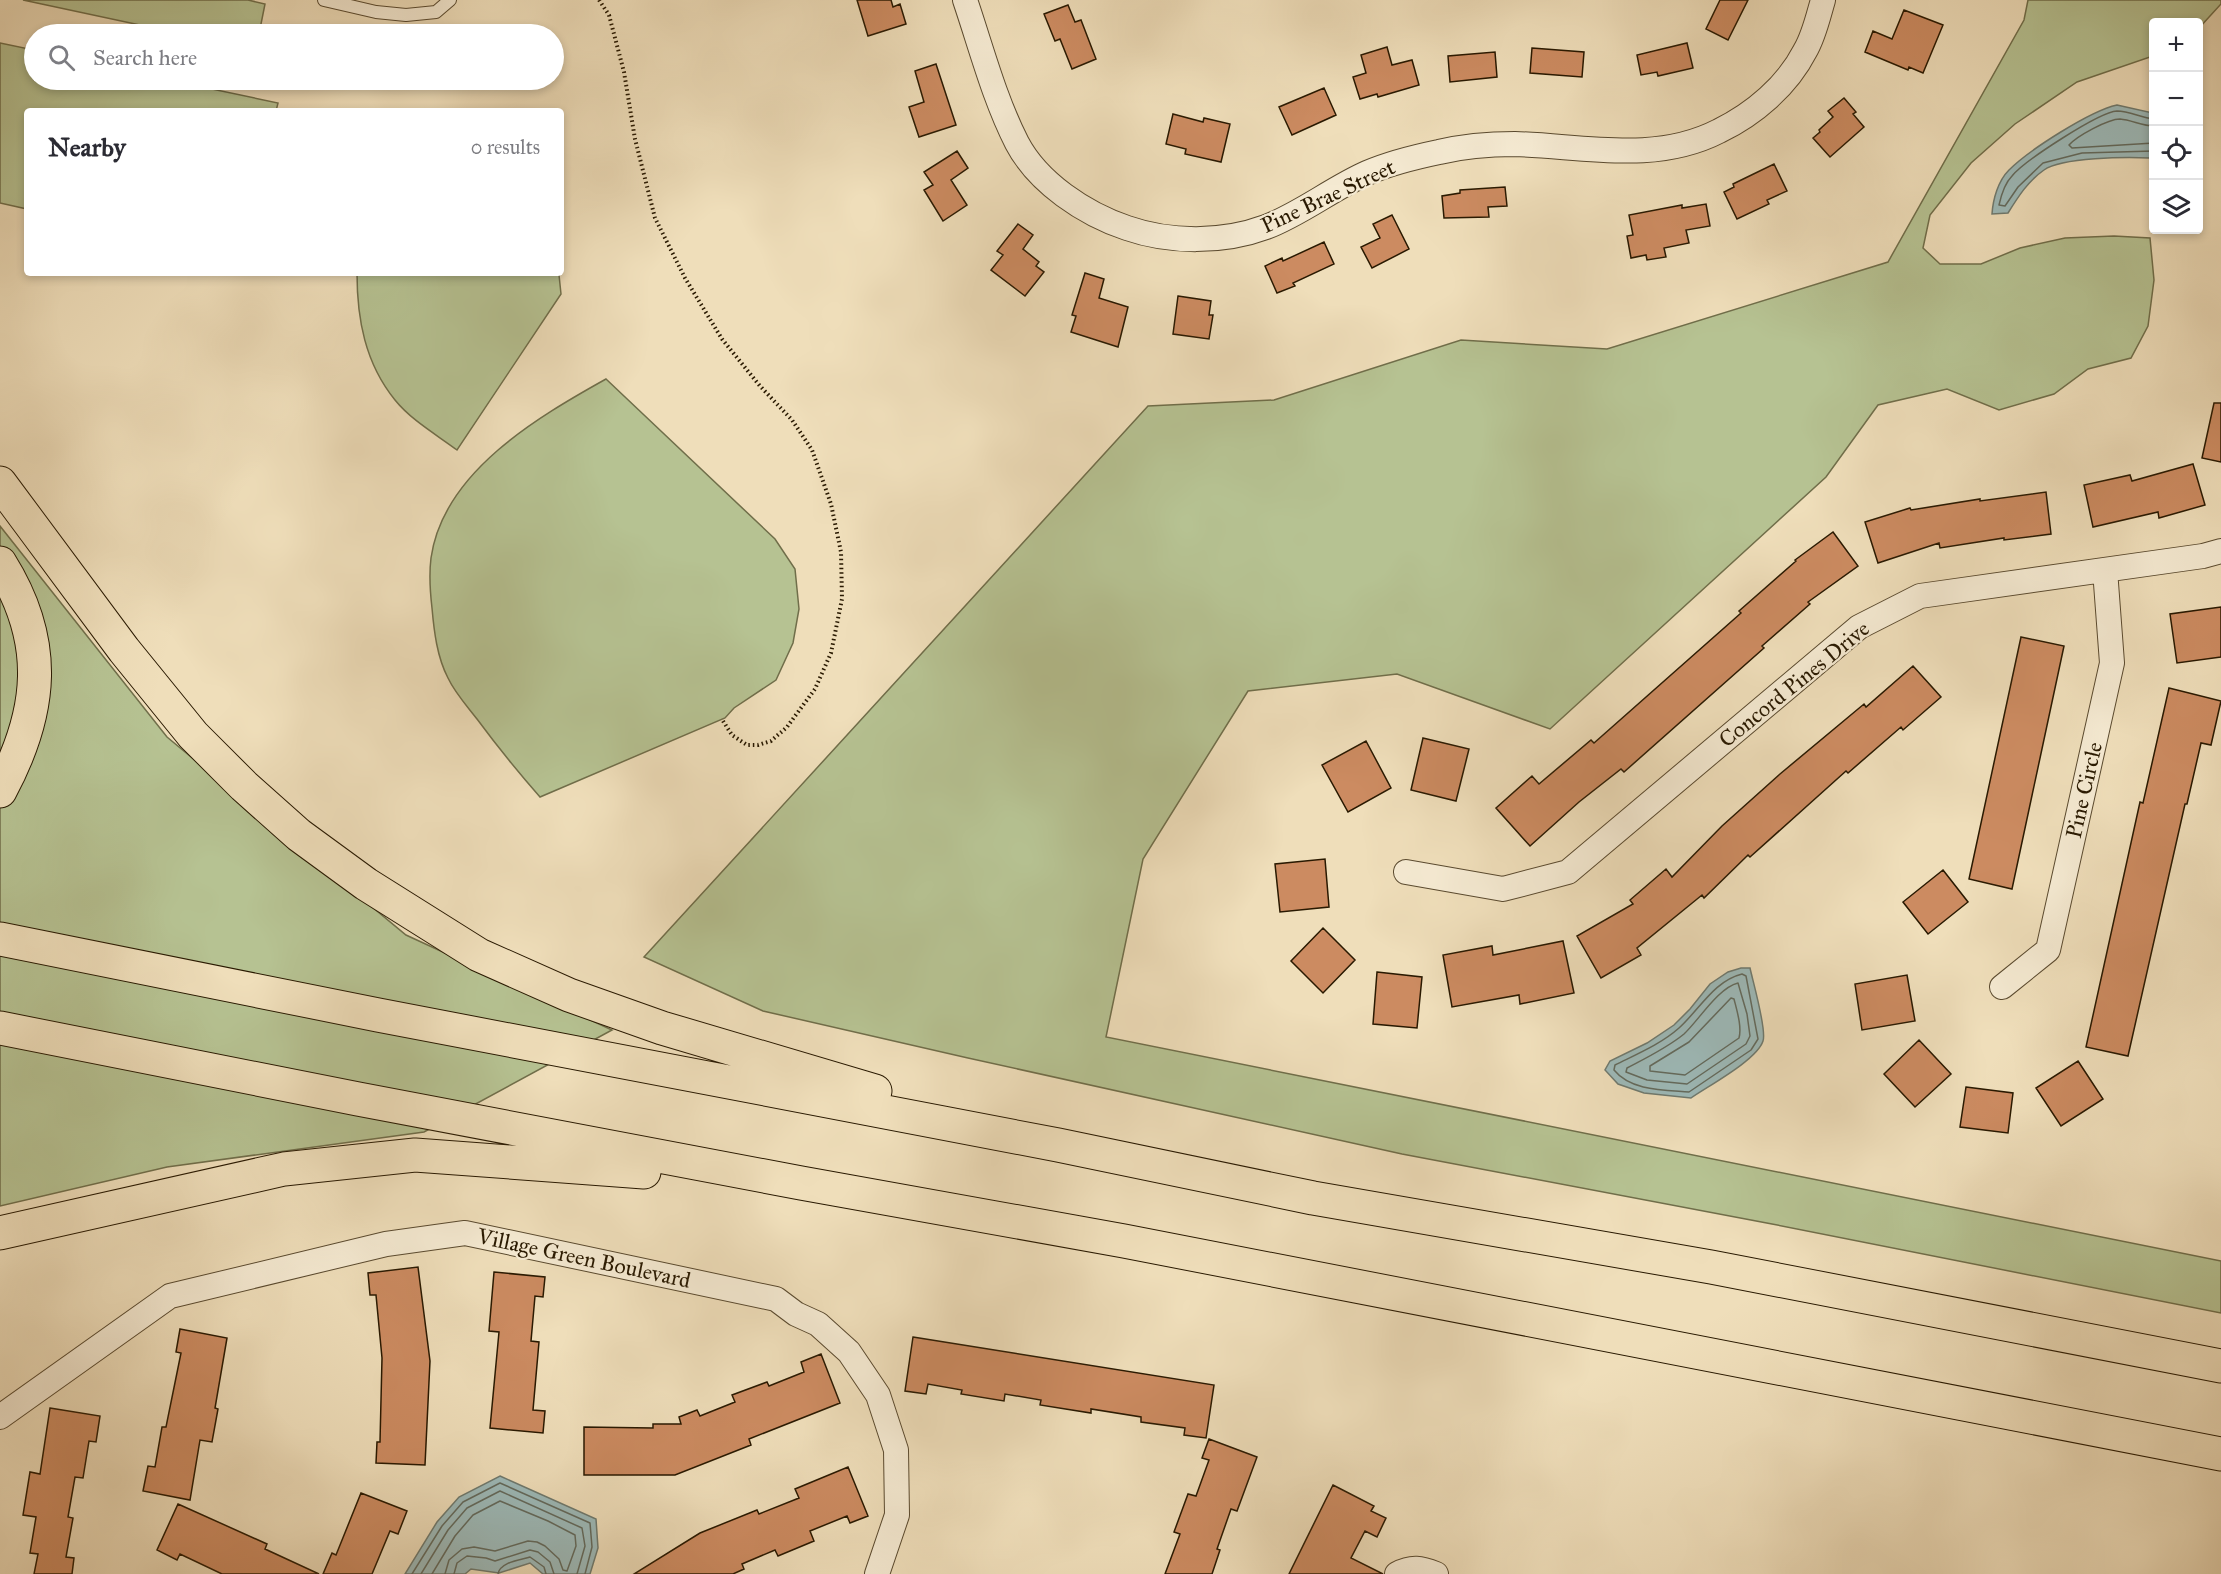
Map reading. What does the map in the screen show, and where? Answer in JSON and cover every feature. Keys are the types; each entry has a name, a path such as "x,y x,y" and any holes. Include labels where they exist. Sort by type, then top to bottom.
{"highway":[{"path":"0,483 124,650 193,735 244,786 299,835 366,884 470,949 569,995 662,1028 1058,1144"},
{"path":"0,563 16,588 32,638 36,675 31,716 17,760 0,791"},
{"path":"0,939 378,1015 1058,1144 1313,1198 1711,1267 2221,1366"},
{"path":"0,1028 801,1183 1124,1241 2221,1454"},
{"path":"0,1233 284,1169 415,1155 801,1183"}],"street":[{"name":"Pine Brae Street","path":"965,0 998,97 1018,145 1037,170 1058,191 1090,212 1126,228 1150,234 1184,238 1211,238 1268,227 1366,174 1393,163 1453,149 1514,144 1627,152 1659,149 1691,142 1718,132 1743,117 1778,89 1792,73 1806,50 1823,0"},
{"name":"Concord Pines Drive","path":"1406,872 1503,889 1568,872 1859,627 1920,596 2203,556 2221,551"},
{"name":"Pine Circle","path":"2002,987 2048,950 2112,663 2105,570"},
{"name":"Village Green Boulevard","path":"0,1417 170,1296 386,1244 465,1233 776,1299 796,1314 818,1324 849,1352 878,1395 896,1450 897,1515 877,1574"},
{"path":"1397,1574 1406,1569 1420,1568 1436,1574"}],"lane":[{"path":"324,0 376,12 406,15 436,12 450,0"}],"path":[{"path":"599,0 609,15 624,72 635,139 655,218 685,278 722,339 760,386 792,420 812,450 831,504 841,552 842,599 831,653 814,689 787,727 771,741 758,746 747,745 732,735 723,722"}],"green space":[{"path":"23,0 248,0 265,4 261,24 135,24"},
{"path":"2028,0 2221,0 2221,4 2203,24 2203,18 2149,18 2149,57 2077,82 2015,124 1971,163 1930,215 1923,248 1940,264 1981,264 2020,248 2065,238 2114,236 2150,238 2154,280 2148,326 2131,358 2088,369 2054,394 1999,410 1947,389 1878,405 1826,477 1550,729 1397,674 1248,691 1143,859 1106,1037 2221,1261 2221,1313 1402,1154 968,1058 763,1011 644,957 1148,406 1274,400 1461,340 1607,349 1888,262 2024,20"},
{"path":"0,43 24,48 24,90 216,90 278,103 277,108 24,108 24,208 0,203"},
{"path":"357,276 559,276 561,294 457,450 409,414 385,386 376,371 365,340"},
{"path":"606,379 775,539 795,569 799,609 793,643 776,680 734,708 725,718 540,797 461,699 444,670 434,626 430,583 431,558 439,527 454,499 497,450 552,411"},
{"path":"0,526 167,737 406,935 612,1030 424,1132 167,1167 0,1206"}],"water":[{"path":"2117,105 2149,112 2149,158 2079,160 2053,166 2033,179 2008,213 1992,214 1999,185 2009,170 2045,142 2105,109"},
{"path":"1750,968 1764,1035 1759,1048 1742,1064 1691,1098 1644,1093 1618,1084 1605,1070 1610,1061 1647,1043 1674,1025 1710,984 1728,972"},
{"path":"500,1476 596,1519 598,1548 590,1574 543,1574 530,1563 499,1573 471,1569 465,1574 405,1574 437,1522 459,1497"}],"building":[{"path":"857,0 891,0 893,7 900,4 906,24 868,36"},
{"path":"1720,0 1748,0 1728,40 1706,29"},
{"path":"1068,5 1075,22 1081,20 1096,59 1072,69 1060,39 1055,41 1044,14"},
{"path":"1904,10 1943,25 1923,73 1909,67 1908,70 1865,52 1873,31 1892,39"},
{"path":"1687,43 1693,68 1658,76 1657,72 1641,75 1637,55"},
{"path":"1387,47 1392,65 1412,60 1419,85 1378,97 1377,94 1360,99 1353,77 1366,73 1361,55"},
{"path":"1532,48 1584,52 1582,77 1530,73"},
{"path":"1495,52 1497,77 1450,82 1448,56"},
{"path":"936,64 956,125 919,137 909,107 924,102 915,71"},
{"path":"1324,88 1336,115 1292,135 1279,107"},
{"path":"1844,98 1856,112 1853,114 1864,127 1830,157 1813,138 1833,117 1828,111"},
{"path":"1173,114 1203,122 1204,118 1230,124 1221,162 1185,154 1186,149 1166,144"},
{"path":"957,151 968,168 951,180 967,205 943,221 924,190 933,185 924,172"},
{"path":"1774,164 1787,191 1767,200 1769,204 1737,219 1724,192 1734,187 1733,184"},
{"path":"1505,187 1507,206 1488,207 1489,217 1444,218 1442,196 1460,193 1460,190"},
{"path":"1706,204 1710,226 1686,230 1689,243 1664,248 1666,257 1647,260 1646,255 1631,258 1627,236 1633,235 1629,215 1682,205 1682,208"},
{"path":"1392,215 1409,249 1372,268 1361,247 1380,238 1373,224"},
{"path":"1018,224 1033,235 1023,249 1039,262 1036,266 1044,272 1025,296 991,270 1003,255 997,251"},
{"path":"1324,242 1334,264 1293,283 1295,286 1277,293 1265,266 1282,258 1283,261"},
{"path":"1085,273 1104,279 1099,298 1128,307 1118,347 1071,332 1076,316 1072,315"},
{"path":"1178,296 1211,301 1209,315 1213,315 1209,339 1173,334"},
{"path":"2214,403 2221,403 2221,462 2202,458"},
{"path":"2193,464 2205,505 2159,518 2158,512 2093,527 2084,485 2130,475 2132,481"},
{"path":"2046,492 2051,534 2004,540 2004,538 1940,548 1939,543 1878,563 1865,522 1910,508 1911,510"},
{"path":"1833,532 1858,566 1808,602 1810,604 1762,646 1764,648 1624,772 1621,769 1579,802 1530,846 1496,808 1532,776 1539,784 1591,740 1594,743 1741,613 1739,611 1795,560"},
{"path":"2221,607 2221,657 2177,663 2170,614"},
{"path":"2021,637 2064,646 2012,889 1969,879"},
{"path":"1913,666 1941,697 1903,730 1901,727 1848,773 1846,771 1750,857 1748,855 1704,898 1702,895 1637,948 1641,955 1601,978 1577,936 1633,904 1630,900 1666,869 1672,877 1722,826 1780,774 1864,704 1866,707"},
{"path":"2169,688 2221,701 2211,745 2201,743 2187,804 2185,804 2128,1056 2086,1047 2140,802 2143,803"},
{"path":"1423,738 1469,749 1456,801 1411,790"},
{"path":"1366,741 1391,788 1348,812 1322,765"},
{"path":"1325,859 1329,907 1280,912 1275,864"},
{"path":"1943,870 1968,902 1928,934 1903,902"},
{"path":"1323,928 1355,960 1323,993 1291,961"},
{"path":"1563,941 1574,993 1520,1004 1519,995 1452,1007 1443,955 1492,946 1493,955"},
{"path":"1377,972 1422,977 1417,1028 1373,1024"},
{"path":"1907,975 1915,1021 1862,1030 1855,984"},
{"path":"1919,1040 1951,1074 1915,1107 1884,1074"},
{"path":"2078,1061 2103,1099 2061,1126 2036,1088"},
{"path":"1966,1087 2013,1093 2008,1133 1960,1127"},
{"path":"418,1267 430,1361 425,1465 376,1463 377,1442 380,1442 382,1358 376,1295 370,1295 368,1273"},
{"path":"494,1272 545,1277 543,1297 535,1296 531,1341 539,1342 533,1410 545,1411 543,1433 490,1428 499,1332 489,1331"},
{"path":"180,1329 227,1338 215,1408 218,1409 212,1442 200,1440 190,1500 143,1491 148,1466 155,1467 162,1427 166,1427 181,1353 176,1352"},
{"path":"913,1337 1214,1385 1206,1438 1184,1435 1185,1428 1141,1422 1141,1417 1091,1409 1091,1413 1040,1405 1041,1400 1005,1394 1004,1401 961,1394 962,1390 928,1384 926,1394 905,1391"},
{"path":"821,1354 840,1403 749,1439 751,1445 675,1475 584,1475 584,1427 653,1428 653,1424 681,1424 679,1417 697,1410 700,1416 735,1402 732,1395 767,1382 769,1386 804,1372 801,1362"},
{"path":"50,1408 100,1416 96,1442 89,1441 83,1478 75,1477 68,1517 73,1518 66,1557 74,1558 72,1574 34,1574 38,1554 30,1553 36,1517 23,1515 30,1472 40,1474"},
{"path":"1209,1439 1257,1457 1237,1511 1231,1509 1217,1549 1220,1550 1212,1574 1165,1574 1180,1534 1174,1532 1188,1494 1196,1496 1209,1460 1202,1458"},
{"path":"848,1467 868,1516 850,1523 847,1516 810,1531 814,1541 778,1556 775,1550 742,1564 744,1569 733,1574 634,1574 700,1533 757,1510 759,1514 799,1498 795,1489"},
{"path":"1333,1485 1374,1506 1371,1511 1386,1518 1377,1537 1365,1531 1351,1558 1383,1574 1289,1574"},
{"path":"361,1493 407,1511 398,1534 390,1531 372,1574 323,1574 332,1553 336,1555"},
{"path":"178,1504 267,1544 265,1549 319,1574 222,1574 180,1554 177,1560 157,1550"}]}
